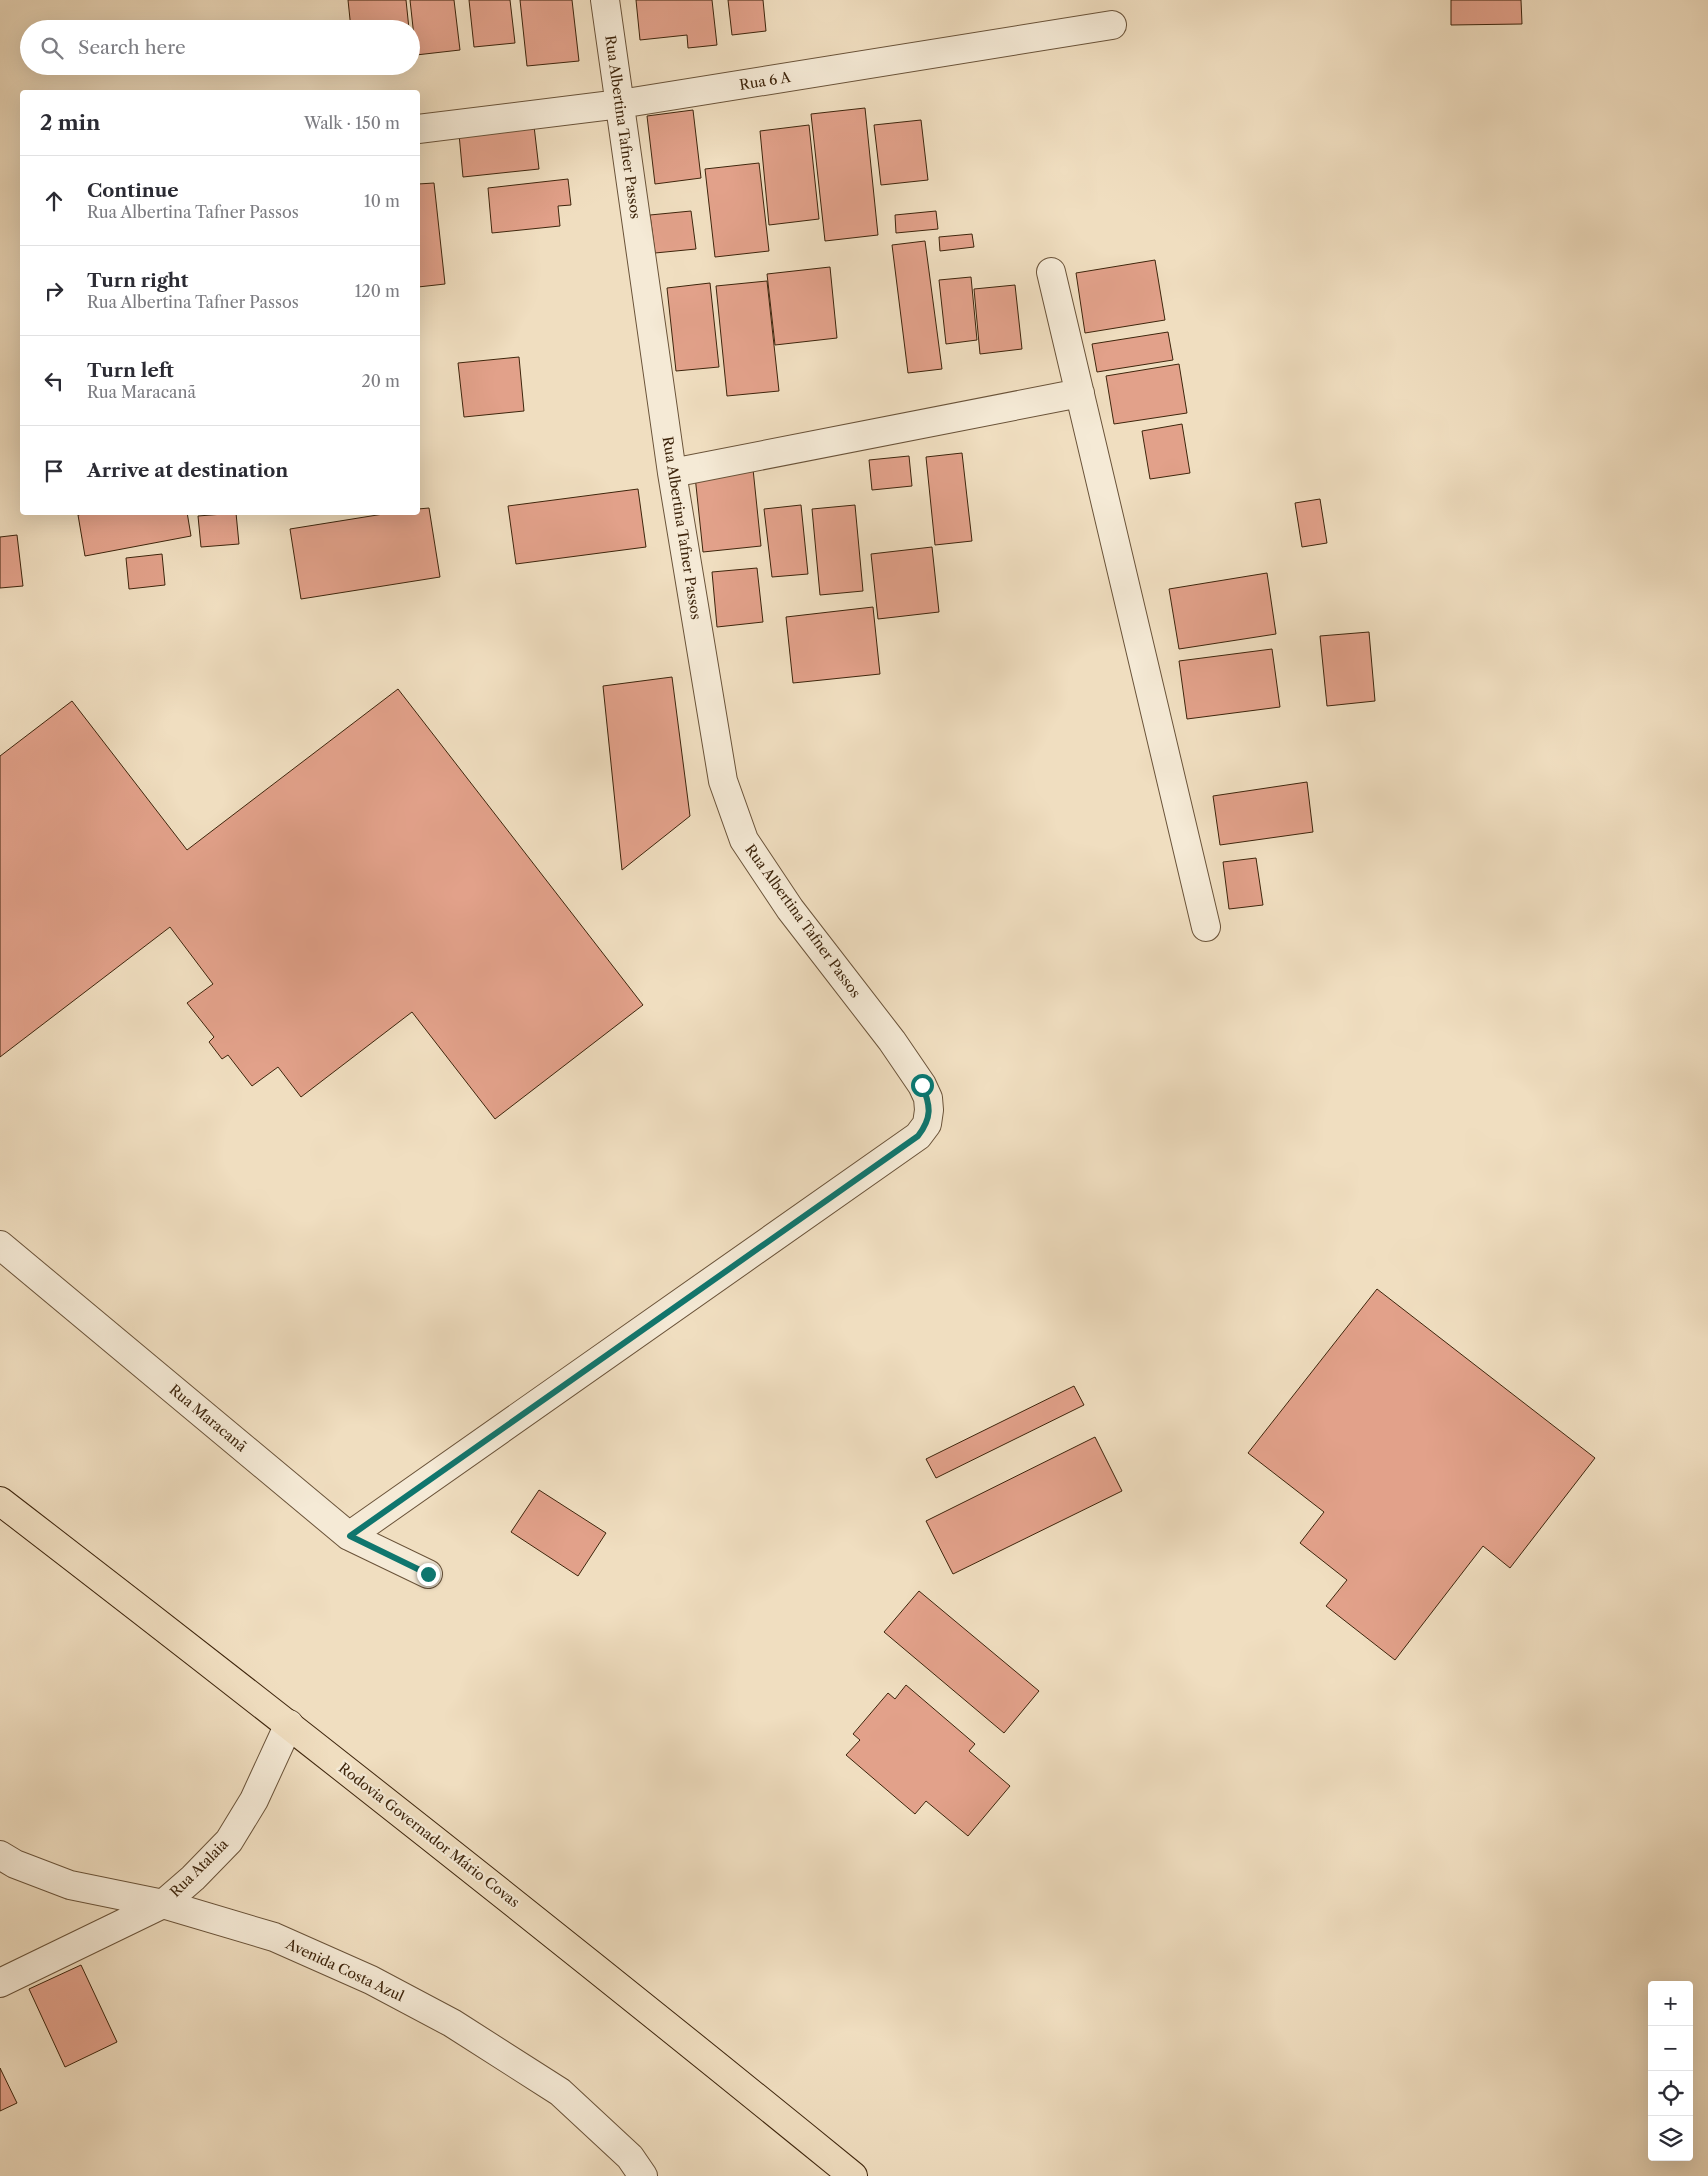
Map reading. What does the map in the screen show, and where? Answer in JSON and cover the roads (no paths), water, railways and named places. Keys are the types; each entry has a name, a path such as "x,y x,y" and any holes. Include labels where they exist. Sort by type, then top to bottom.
{"highway":[{"name":"Rodovia Governador Mário Covas","path":"0,1501 289,1724 619,1986 853,2176"}],"street":[{"name":"Rua Albertina Tafner Passos","path":"350,1536 918,1136 927,1124 928,1098 922,1085 892,1041 790,909 744,840 723,780 672,473 605,0"},
{"name":"Rua 6 A","path":"420,129 620,104 1112,25"},
{"path":"1051,272 1206,927"},
{"path":"672,473 1080,393"},
{"name":"Rua Maracanã","path":"0,1244 350,1536 428,1574"},
{"name":"Rua Atalaia","path":"0,1983 162,1904 193,1878 229,1841 254,1800 289,1724"},
{"name":"Avenida Costa Azul","path":"0,1855 15,1864 70,1885 162,1904 274,1937 371,1980 452,2022 560,2092 630,2157 643,2176"}]}
